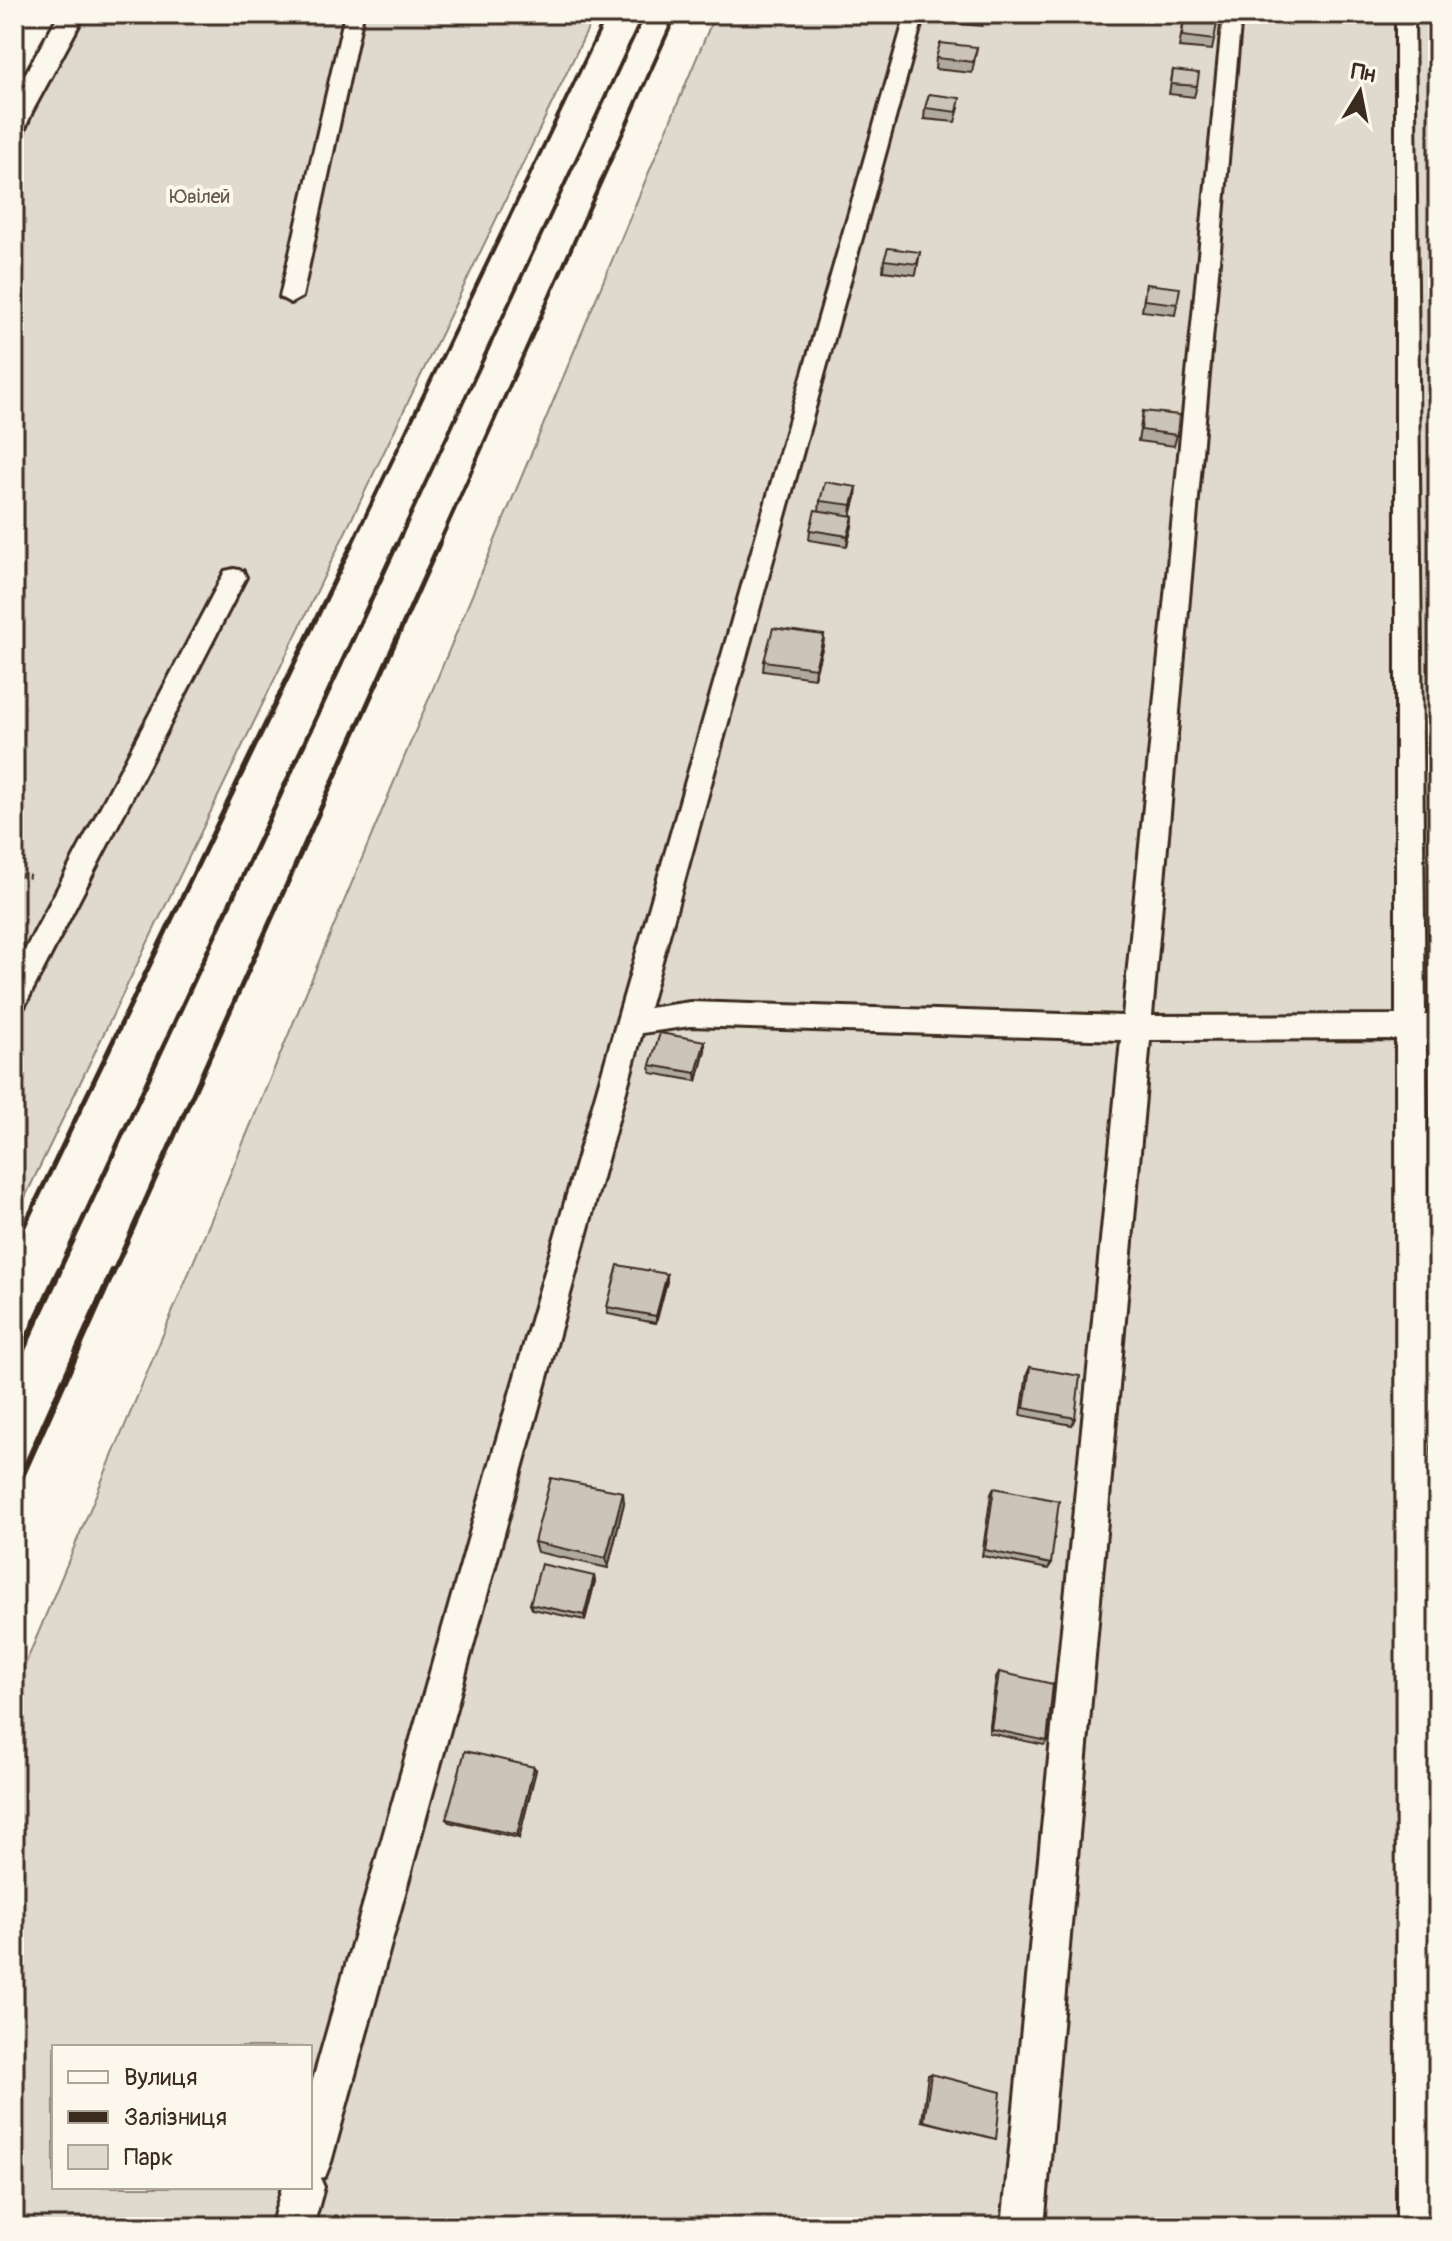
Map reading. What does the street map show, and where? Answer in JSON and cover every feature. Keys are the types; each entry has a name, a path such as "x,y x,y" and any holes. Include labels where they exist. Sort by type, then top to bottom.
{"street":[{"path":"14,125 18,112 72,14"}],"lane":[{"path":"291,297 354,14"},
{"path":"312,2155 915,14"},
{"path":"1023,2227 1232,14"},
{"path":"1405,14 1424,1027 1418,2227"},
{"path":"14,999 234,577"},
{"path":"631,1023 690,1014 1136,1028 1424,1027"},
{"path":"292,2227 302,2189"}],"green space":[{"name":"Ювілей","path":"77,14 595,14 14,1220 14,149 22,113"},
{"path":"715,14 1438,14 1438,2227 14,2227 14,1691"}],"building":[{"path":"1184,19 1217,23 1214,40 1182,36"},
{"path":"940,43 977,47 973,62 936,58"},
{"path":"1173,70 1199,73 1197,86 1171,84"},
{"path":"929,94 960,98 957,112 925,108"},
{"path":"888,248 920,252 917,264 884,260"},
{"path":"1146,284 1180,288 1177,304 1144,300"},
{"path":"1143,411 1179,415 1177,435 1141,430"},
{"path":"825,482 857,487 852,505 820,501"},
{"path":"815,510 853,516 848,536 810,530"},
{"path":"773,628 824,635 815,668 764,661"},
{"path":"660,1033 705,1041 696,1073 650,1065"},
{"path":"618,1265 667,1274 656,1316 607,1307"},
{"path":"1030,1367 1080,1376 1075,1418 1024,1408"},
{"path":"551,1478 623,1492 606,1558 534,1542"},
{"path":"994,1488 1059,1501 1051,1564 985,1550"},
{"path":"541,1564 594,1576 584,1615 530,1604"},
{"path":"999,1672 1053,1684 1047,1741 991,1729"},
{"path":"465,1751 534,1767 517,1835 446,1819"},
{"path":"931,2074 1001,2092 996,2139 924,2121"}],"railway":[{"path":"351,546 607,14"},
{"path":"396,546 644,14"},
{"path":"438,546 676,14"},
{"path":"14,1247 352,544"},
{"path":"58,1273 397,544"},
{"path":"113,1273 439,544"},
{"path":"14,1368 59,1271"},
{"path":"14,1493 113,1271"}]}
